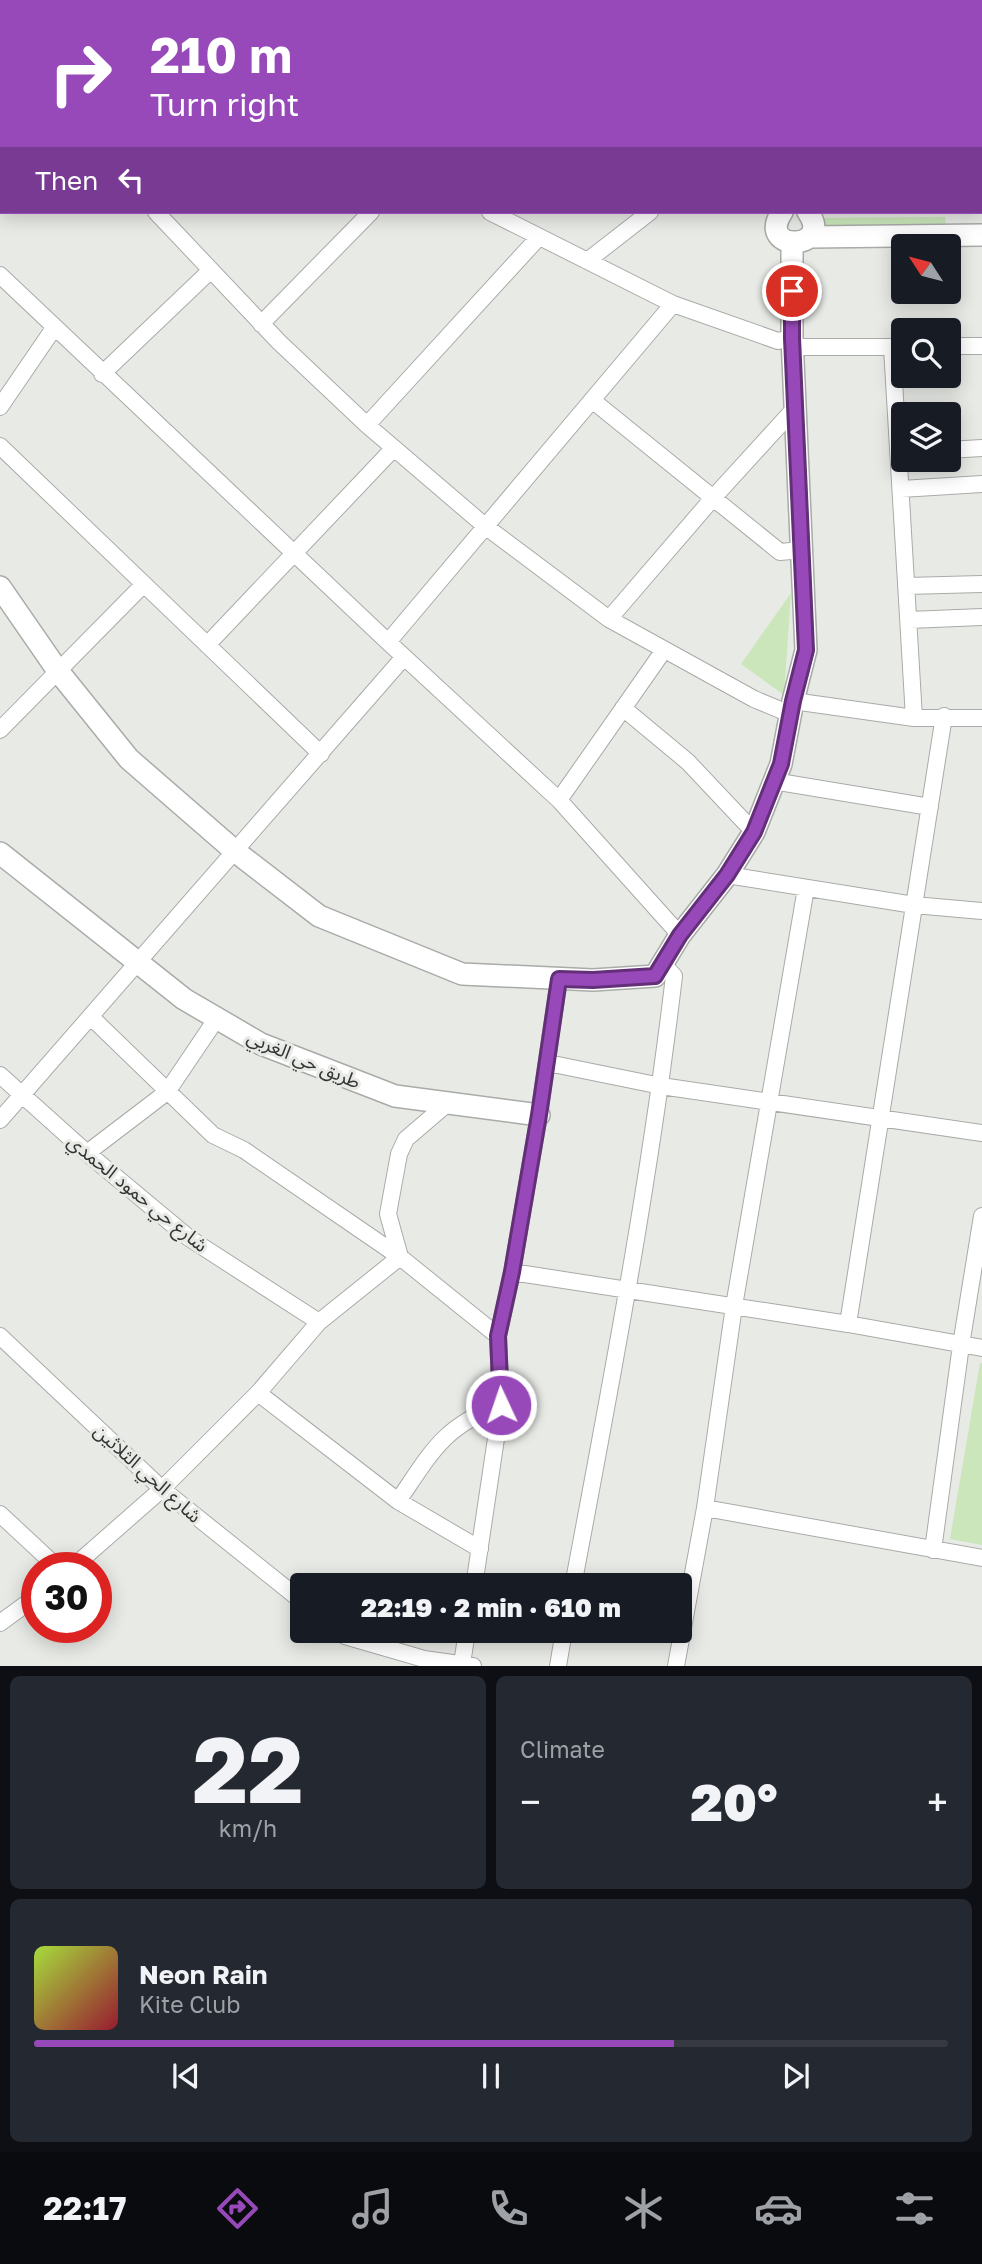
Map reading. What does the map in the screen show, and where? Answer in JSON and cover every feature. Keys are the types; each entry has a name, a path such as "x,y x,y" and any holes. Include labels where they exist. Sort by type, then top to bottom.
{"street":[{"path":"158,214 261,324 367,425 485,526 609,619 754,699 791,708 914,718 982,718"},
{"path":"261,324 369,214"},
{"path":"494,214 673,304 778,341 891,347"},
{"path":"587,261 647,214"},
{"path":"780,214 776,225 781,237 801,240 982,235"},
{"path":"0,587 58,671 129,759 236,852 319,916 462,974 593,980 655,976 680,935 727,875 754,832 781,764 791,708 806,650 793,343 801,240 813,226 809,214"},
{"path":"367,425 539,237"},
{"path":"103,374 210,271"},
{"path":"0,275 294,555 559,800 680,935"},
{"path":"388,642 673,304"},
{"path":"0,407 54,328"},
{"path":"961,346 982,346"},
{"path":"592,400 780,552 802,550"},
{"path":"609,619 796,407"},
{"path":"0,446 321,754"},
{"path":"207,645 394,448"},
{"path":"961,449 982,448"},
{"path":"901,472 914,718"},
{"path":"901,489 982,484"},
{"path":"0,730 144,584"},
{"path":"906,586 982,584"},
{"path":"909,620 982,617"},
{"path":"559,800 664,650"},
{"path":"0,1120 404,657"},
{"path":"623,708 688,762 754,832"},
{"path":"848,1325 944,716"},
{"path":"773,781 930,807"},
{"name":"طريق حي الغربي","path":"0,853 184,999 261,1044 395,1096 539,1115"},
{"path":"727,875 914,905 982,911"},
{"path":"676,1665 705,1508 734,1306 806,887"},
{"path":"575,1573 628,1290 661,1087 674,976 663,964"},
{"path":"476,1573 501,1405 498,1336 512,1272 548,1063 559,979"},
{"path":"91,1017 214,1135 244,1150 400,1256 498,1336"},
{"path":"87,1153 167,1092 217,1018"},
{"path":"548,1063 661,1087 982,1133"},
{"name":"شارع حي حمود الحمدي","path":"0,1075 87,1153 189,1238 319,1322"},
{"path":"400,1256 388,1214 399,1154 406,1139 448,1103"},
{"path":"933,1550 982,1216"},
{"path":"90,1552 162,1489 258,1392 319,1322 400,1256"},
{"path":"512,1272 982,1348"},
{"name":"شارع الحي الثلاثين","path":"0,1336 162,1489 290,1592"},
{"path":"258,1392 398,1501 480,1549"},
{"path":"398,1501 432,1451 452,1430 476,1414 501,1405"},
{"path":"705,1508 982,1558"},
{"path":"0,1514 41,1552"},
{"path":"0,1623 21,1608"},
{"path":"369,1643 424,1659 469,1665 468,1643"},
{"path":"558,1665 562,1643"}],"green space":[{"path":"945,217 946,225 820,227 820,218"},
{"path":"791,593 784,695 741,664"},
{"path":"982,1363 982,1545 950,1539"}],"route":[{"path":"501,1405 498,1336 512,1272 548,1063 559,979 655,976 680,935 727,875 754,832 781,764 806,650 792,291"}]}
